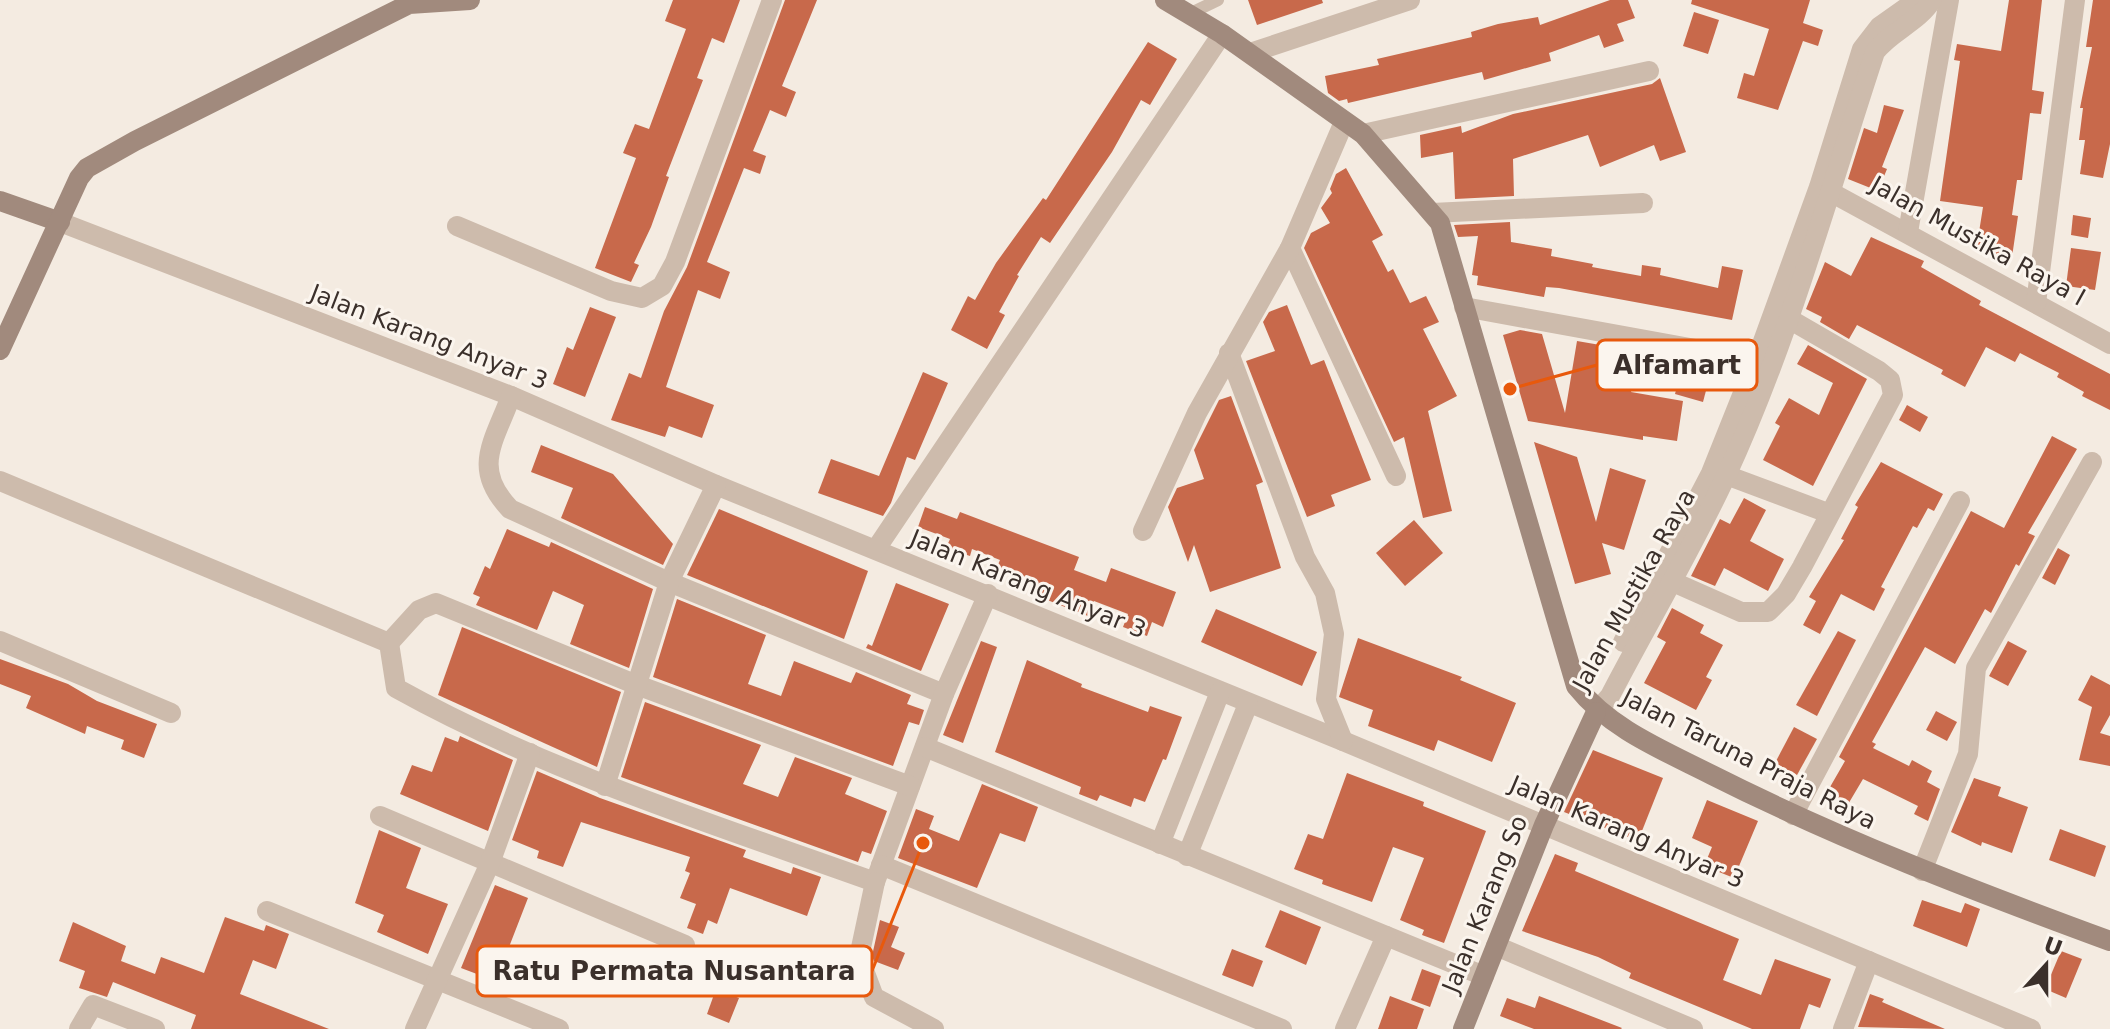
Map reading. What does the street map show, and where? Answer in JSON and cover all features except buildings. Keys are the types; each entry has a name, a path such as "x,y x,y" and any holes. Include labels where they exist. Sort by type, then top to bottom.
{"street":[{"path":"0,350 79,178 87,168 406,2 470,0"},
{"path":"457,226 611,291 642,298 662,286 675,262 772,0"},
{"name":"Jalan Taruna Praja Raya","path":"1165,0 1222,34 1363,134 1432,213 1446,238 1576,686 1596,712 1649,743 1793,815 1922,871 2110,941"},
{"path":"1250,53 1410,0"},
{"path":"1908,232 1949,0"},
{"path":"2036,303 2075,0"},
{"name":"Jalan Mustika Raya","path":"1596,712 1610,696 1726,475 1826,189 1862,49 1879,27 1923,3"},
{"path":"876,549 1222,34"},
{"path":"1363,134 1649,71"},
{"path":"1143,531 1197,413 1290,248 1344,122"},
{"name":"Jalan Mustika Raya I","path":"1826,189 2110,344"},
{"name":"Jalan Karang Anyar 3","path":"0,201 511,396 716,485 988,594 2031,1029"},
{"path":"1432,213 1643,203"},
{"path":"1290,248 1396,476"},
{"path":"1464,307 1764,361"},
{"path":"1671,581 1741,612 1768,612 1786,594 1893,395 1890,380 1782,314"},
{"path":"1229,353 1305,557 1325,593 1334,634 1326,699 1343,741"},
{"name":"Jalan Mustika Raya","path":"1596,712 1599,689 1711,473 1764,361"},
{"path":"511,396 486,463 494,493 510,509 669,582 944,694"},
{"path":"1922,871 1968,754 1976,668 2092,462"},
{"path":"1726,475 1828,513"},
{"path":"0,481 389,643"},
{"path":"605,786 669,582 716,485"},
{"path":"1793,815 1960,501"},
{"path":"934,1029 874,997 859,957 878,874 944,694 988,594"},
{"path":"389,643 419,610 436,603 637,685 910,786"},
{"path":"0,641 171,713"},
{"path":"389,643 396,688 454,720 605,786 878,874 1282,1029"},
{"path":"1160,844 1220,692"},
{"path":"1187,856 1248,704"},
{"name":"Jalan Karang So","path":"1463,1029 1544,825 1596,712"},
{"path":"925,747 1484,976"},
{"path":"415,1029 490,863 530,753"},
{"path":"380,816 685,945"},
{"path":"267,911 559,1029"},
{"path":"1345,1029 1386,936"},
{"path":"1496,946 1693,1029"},
{"path":"1843,1029 1869,961"},
{"path":"79,1029 93,1005 155,1029"}],"lane":[{"path":"1189,14 1218,0"}],"place":[{"name":"Alfamart","path":"1510,389"},
{"name":"Ratu Permata Nusantara","path":"923,843"}]}
